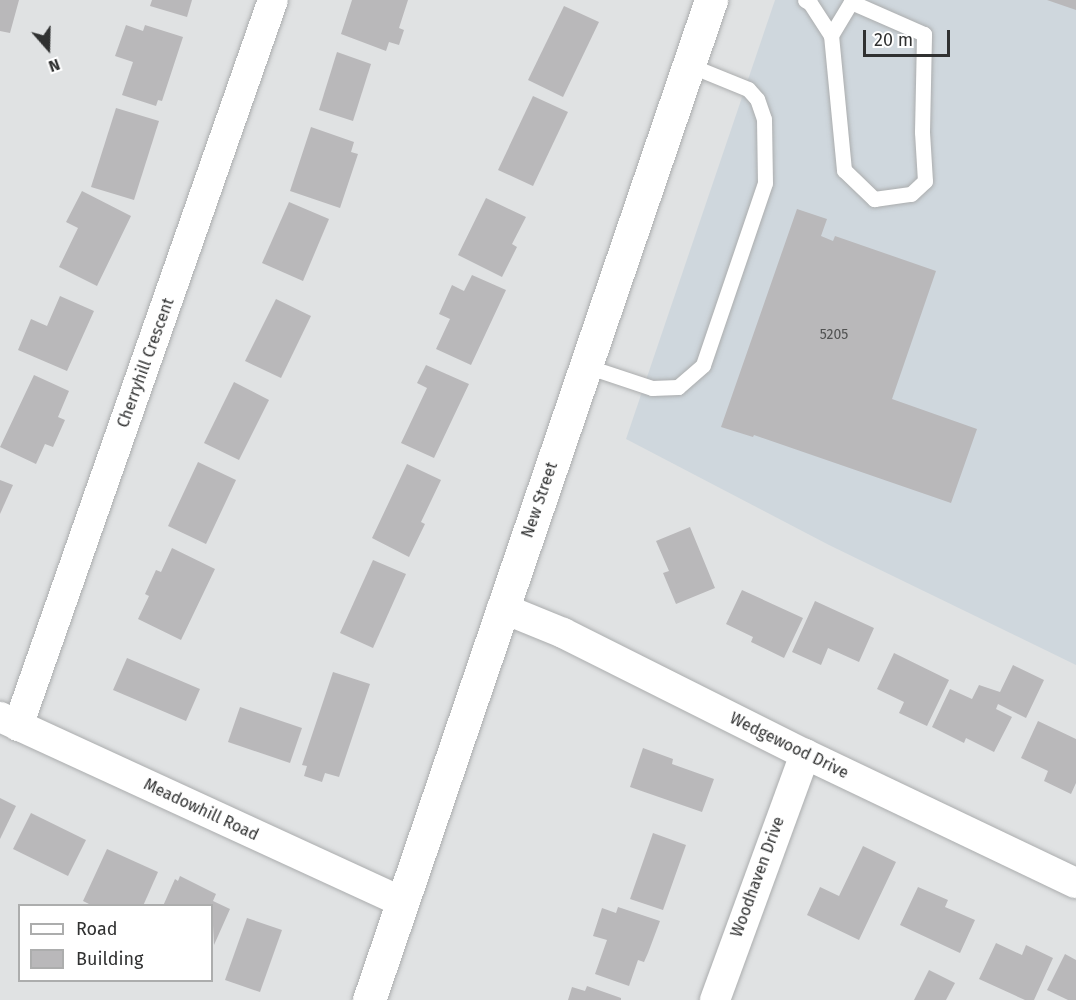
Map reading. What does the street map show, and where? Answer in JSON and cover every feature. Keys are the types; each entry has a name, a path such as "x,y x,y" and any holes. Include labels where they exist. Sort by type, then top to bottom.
{"main road":[{"name":"New Street","path":"369,1000 711,0"}],"street":[{"name":"Cherryhill Crescent","path":"9,721 273,0"},
{"name":"Wedgewood Drive","path":"502,608 563,633 805,754 1076,883"},
{"name":"Meadowhill Road","path":"9,721 402,902"},
{"name":"Woodhaven Drive","path":"715,1000 805,754"}],"lane":[{"path":"805,0 810,3 831,35 844,170 874,199 911,194 925,181 922,132 924,34 851,2 831,35"},
{"path":"586,366 652,388 678,387 703,365 765,183 764,119 757,99 748,89 688,66"}],"shaded area":[{"path":"775,0 1076,0 1076,665 829,545 626,439"}],"building":[{"path":"0,0 19,0 10,33 0,31"},
{"path":"152,0 192,0 187,17 150,6"},
{"path":"352,0 408,0 399,28 404,30 399,45 389,42 386,51 341,34"},
{"path":"1047,0 1076,0 1076,10"},
{"path":"564,6 599,22 563,97 528,80"},
{"path":"126,25 143,31 145,25 183,37 162,101 158,100 156,106 122,95 133,62 115,56"},
{"path":"337,52 371,64 353,121 319,110"},
{"path":"533,96 568,112 533,186 498,170"},
{"path":"116,108 159,121 134,200 91,187"},
{"path":"311,127 354,142 351,152 358,154 340,208 290,191"},
{"path":"82,191 131,216 97,286 59,267 78,228 66,222"},
{"path":"486,198 526,217 512,244 517,247 502,277 458,255"},
{"path":"289,202 329,219 303,281 262,263"},
{"path":"797,209 827,219 821,236 833,241 835,236 936,271 892,399 977,429 951,503 754,435 753,437 721,427"},
{"path":"472,275 506,290 471,365 436,349 450,319 439,314 452,285 464,291"},
{"path":"60,296 94,311 67,371 18,350 31,319 47,326"},
{"path":"276,299 311,316 281,378 245,361"},
{"path":"426,365 469,384 434,458 401,443 427,388 417,383"},
{"path":"34,375 69,391 58,417 65,420 53,447 45,444 36,464 0,447"},
{"path":"234,382 269,400 239,460 204,443"},
{"path":"198,462 236,480 206,544 168,526"},
{"path":"407,464 441,480 421,522 425,524 409,557 372,538"},
{"path":"0,480 13,485 0,514"},
{"path":"690,527 715,588 676,604 663,573 669,571 656,541"},
{"path":"172,548 215,569 181,640 138,619 149,596 145,594 156,570 161,572"},
{"path":"373,560 406,574 373,648 340,633"},
{"path":"742,590 803,618 784,658 751,642 753,637 726,624"},
{"path":"815,601 874,628 859,662 828,648 821,665 792,652"},
{"path":"894,653 949,680 927,726 899,713 904,702 877,689"},
{"path":"127,658 200,689 186,721 113,690"},
{"path":"1013,665 1044,680 1026,718 998,704 996,709 1012,717 994,752 966,738 964,743 932,727 950,689 972,699 979,685 1000,692"},
{"path":"333,672 370,684 339,777 325,773 322,782 304,776 307,766 302,765"},
{"path":"240,707 302,728 290,763 228,742"},
{"path":"1038,721 1076,739 1076,783 1071,794 1044,781 1048,771 1021,758"},
{"path":"643,748 673,759 672,764 714,779 702,812 630,787"},
{"path":"0,798 16,806 0,839"},
{"path":"31,813 86,840 68,876 13,849"},
{"path":"653,833 686,845 663,910 630,899"},
{"path":"863,846 896,862 859,940 807,915 820,887 839,896"},
{"path":"107,849 158,872 144,904 89,904 83,901"},
{"path":"180,876 216,894 213,901 230,909 214,945 213,904 164,904 175,879 178,881"},
{"path":"918,887 948,900 945,907 975,920 960,953 900,925"},
{"path":"618,907 660,921 644,962 638,960 629,986 595,974 607,940 593,936 602,908 616,913"},
{"path":"247,918 282,930 260,992 225,980"},
{"path":"996,943 1022,955 1026,945 1053,958 1034,1000 1025,1000 979,979"},
{"path":"1065,954 1076,960 1076,1000 1068,1000 1047,990"},
{"path":"929,970 955,983 946,1000 914,1000"},
{"path":"587,986 621,998 621,1000 568,1000 572,987 585,991"}]}
